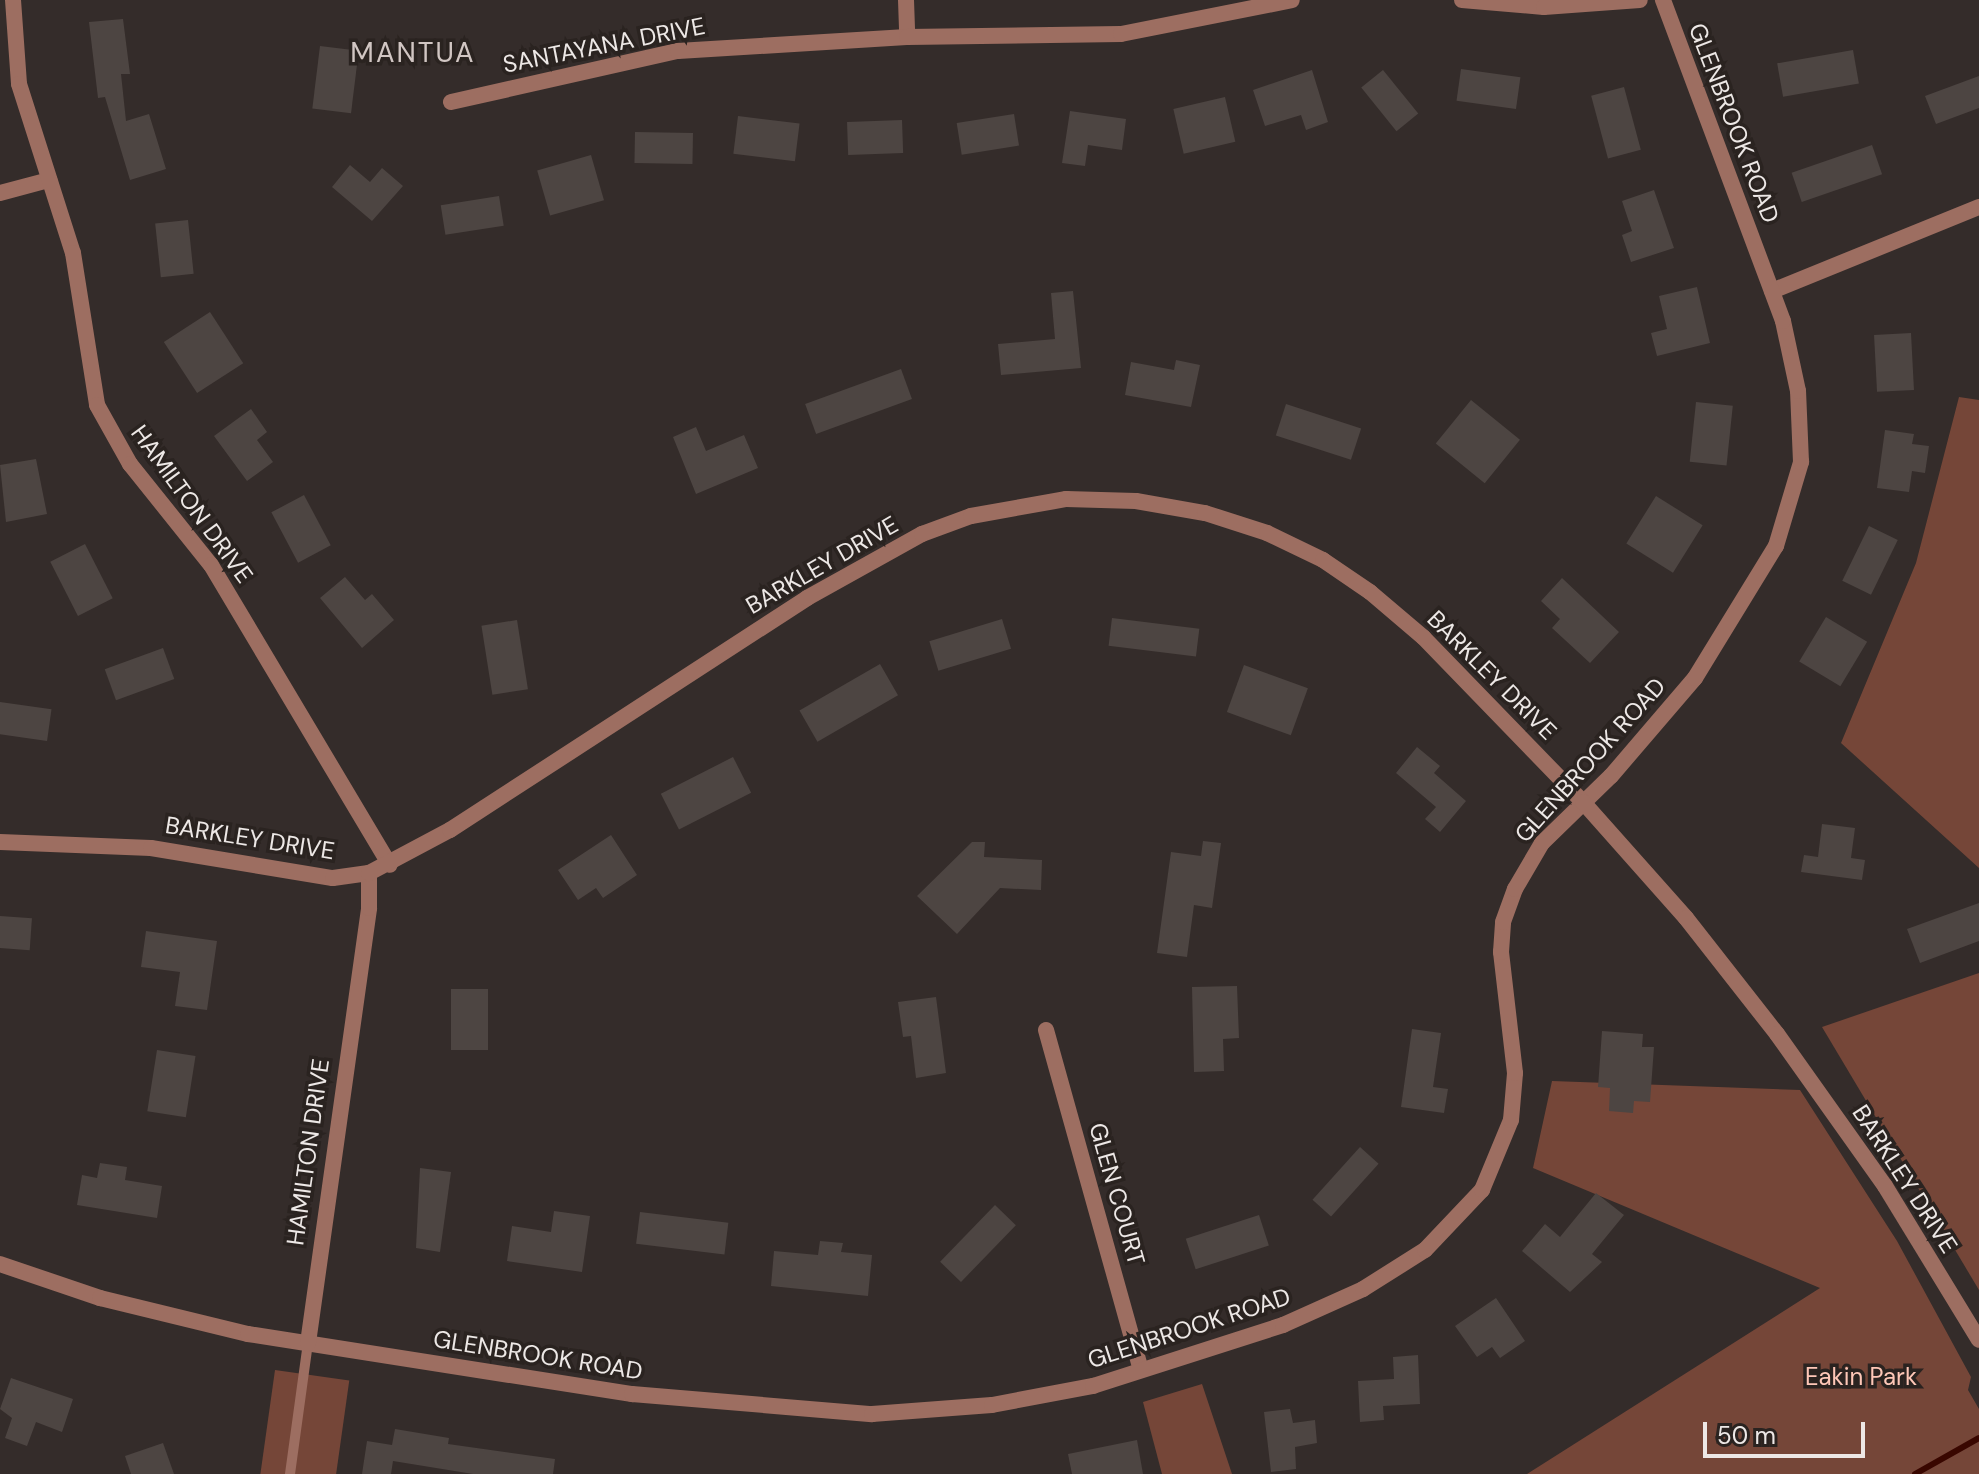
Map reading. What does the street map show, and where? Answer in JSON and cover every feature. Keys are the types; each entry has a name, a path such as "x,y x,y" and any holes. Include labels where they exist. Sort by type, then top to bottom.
{"street":[{"name":"HAMILTON DRIVE","path":"13,0 19,84 73,253 89,376 108,430 211,565 390,865"},
{"path":"906,0 907,37"},
{"name":"SANTAYANA DRIVE","path":"451,102 678,51 907,37 1121,34 1292,0"},
{"path":"1462,0 1544,7 1640,0"},
{"name":"GLENBROOK ROAD","path":"0,1264 155,1313 308,1343 632,1394 821,1413 992,1405 1057,1395 1283,1325 1363,1289 1425,1250 1468,1210 1498,1157 1514,1100 1501,952 1506,911 1542,843 1695,678 1787,519 1801,462 1803,424 1772,291 1663,0"},
{"path":"0,193 49,180"},
{"path":"1772,291 1979,207"},
{"name":"BARKLEY DRIVE","path":"0,842 151,848 333,878 369,873 390,865 872,558 971,516 1066,499 1136,501 1205,513 1267,533 1323,560 1423,637 1583,802 1686,918 1777,1034 1885,1186 1979,1340"},
{"name":"HAMILTON DRIVE","path":"308,1343 369,908 369,873"},
{"name":"GLEN COURT","path":"1046,1030 1141,1370"}],"lane":[{"path":"290,1474 308,1343"}],"green space":[{"path":"1959,397 1979,400 1979,868 1841,743 1916,563"},
{"path":"1979,973 1979,1290 1822,1027"},
{"name":"Eakin Park","path":"1552,1081 1800,1090 1897,1241 1971,1377 1968,1390 1979,1409 1979,1474 1527,1474 1820,1288 1533,1168"},
{"path":"275,1370 349,1380 336,1474 260,1474"},
{"path":"1202,1384 1232,1474 1162,1474 1143,1402"}],"building":[{"path":"123,19 130,74 121,74 126,121 149,114 166,169 130,180 105,97 98,98 89,22"},
{"path":"320,46 359,51 351,113 312,109"},
{"path":"1853,50 1859,83 1783,97 1777,63"},
{"path":"1461,69 1520,77 1516,109 1457,101"},
{"path":"1312,70 1328,122 1306,130 1301,115 1265,126 1253,90"},
{"path":"1383,70 1418,114 1396,131 1361,88"},
{"path":"1979,76 1979,108 1936,124 1925,96"},
{"path":"1624,87 1641,150 1608,159 1591,96"},
{"path":"1225,97 1235,142 1184,154 1173,109"},
{"path":"1070,111 1126,119 1122,150 1088,145 1085,166 1062,163"},
{"path":"1014,114 1019,146 962,155 957,123"},
{"path":"738,116 800,124 795,161 733,154"},
{"path":"902,120 903,153 848,155 847,122"},
{"path":"635,132 693,133 692,164 634,163"},
{"path":"1872,145 1882,174 1802,202 1792,173"},
{"path":"591,155 604,200 550,216 537,170"},
{"path":"350,165 370,182 382,168 403,186 372,221 332,187"},
{"path":"1654,190 1674,248 1631,262 1622,235 1632,231 1622,201"},
{"path":"499,196 504,226 445,235 441,205"},
{"path":"188,220 194,274 161,277 155,223"},
{"path":"1697,287 1710,343 1657,356 1651,333 1667,329 1659,296"},
{"path":"1073,291 1081,368 1001,375 998,344 1055,339 1051,293"},
{"path":"210,312 243,363 197,393 164,342"},
{"path":"1911,333 1914,390 1877,392 1874,335"},
{"path":"1176,360 1200,365 1191,407 1125,395 1131,362 1174,370"},
{"path":"901,369 912,399 816,434 805,404"},
{"path":"1471,400 1520,440 1485,483 1436,444"},
{"path":"1696,402 1733,406 1727,466 1690,462"},
{"path":"1286,404 1361,428 1351,460 1276,435"},
{"path":"251,409 267,432 257,440 273,462 247,481 214,436"},
{"path":"696,427 706,451 744,435 758,468 696,494 673,437"},
{"path":"1885,430 1914,434 1912,444 1929,446 1925,473 1912,471 1909,492 1877,488"},
{"path":"36,459 47,514 6,522 0,465"},
{"path":"304,495 331,545 298,563 271,512"},
{"path":"1656,496 1703,525 1673,573 1626,543"},
{"path":"1869,526 1898,540 1871,595 1842,581"},
{"path":"85,544 113,598 78,616 50,562"},
{"path":"345,577 365,600 372,594 394,620 362,648 320,598"},
{"path":"1562,578 1619,632 1590,663 1552,628 1560,619 1541,601"},
{"path":"1826,617 1867,642 1840,686 1799,662"},
{"path":"1112,618 1199,629 1196,657 1109,646"},
{"path":"1002,619 1011,649 938,671 929,641"},
{"path":"517,620 528,689 492,695 481,626"},
{"path":"163,648 174,679 116,700 105,669"},
{"path":"880,664 898,695 817,742 799,710"},
{"path":"1244,665 1308,688 1291,735 1227,712"},
{"path":"0,702 51,709 47,741 0,734"},
{"path":"1417,747 1440,766 1434,773 1466,801 1440,832 1425,819 1436,807 1396,773"},
{"path":"733,757 751,793 679,829 661,794"},
{"path":"1822,824 1855,828 1851,858 1865,860 1862,880 1801,872 1804,855 1818,857"},
{"path":"611,835 637,875 603,898 596,888 578,900 558,870"},
{"path":"1203,841 1221,843 1212,908 1194,905 1187,957 1157,953 1171,852 1201,856"},
{"path":"972,842 985,842 984,857 1042,860 1041,890 1000,888 957,934 917,896"},
{"path":"1979,903 1979,941 1920,963 1907,929"},
{"path":"0,916 32,918 30,950 0,948"},
{"path":"146,931 217,941 207,1010 175,1006 180,972 141,967"},
{"path":"1237,986 1239,1038 1223,1039 1224,1071 1194,1072 1192,987"},
{"path":"451,989 488,989 488,1050 451,1050"},
{"path":"936,997 946,1073 916,1078 911,1036 903,1037 898,1002"},
{"path":"1412,1029 1441,1033 1433,1087 1448,1089 1444,1113 1401,1107"},
{"path":"1602,1031 1643,1034 1642,1047 1654,1047 1650,1102 1634,1101 1633,1113 1609,1111 1610,1088 1598,1087"},
{"path":"157,1050 196,1056 186,1117 147,1111"},
{"path":"1360,1147 1379,1164 1331,1216 1312,1200"},
{"path":"100,1163 127,1167 125,1180 162,1186 157,1218 77,1205 82,1175 97,1178"},
{"path":"420,1168 451,1172 440,1252 416,1248"},
{"path":"1596,1193 1624,1215 1592,1254 1602,1262 1570,1292 1522,1251 1545,1224 1560,1237"},
{"path":"995,1205 1016,1225 961,1282 940,1262"},
{"path":"554,1211 590,1216 582,1272 507,1261 512,1226 551,1232"},
{"path":"640,1212 728,1223 724,1255 636,1244"},
{"path":"1259,1215 1269,1245 1196,1269 1186,1239"},
{"path":"820,1241 843,1243 841,1252 872,1255 868,1296 771,1286 774,1251 818,1255"},
{"path":"1496,1298 1525,1341 1500,1358 1492,1347 1477,1357 1455,1326"},
{"path":"1418,1355 1420,1404 1383,1406 1384,1420 1360,1422 1358,1381 1394,1379 1393,1357"},
{"path":"11,1378 73,1399 62,1432 36,1422 27,1446 5,1438 12,1418 0,1409"},
{"path":"1290,1409 1293,1423 1315,1420 1317,1443 1295,1447 1296,1469 1271,1472 1264,1412"},
{"path":"395,1429 449,1438 448,1444 555,1459 553,1474 473,1474 393,1461 391,1474 362,1474 367,1441 392,1445"},
{"path":"1137,1440 1143,1474 1072,1474 1068,1454"},
{"path":"163,1443 174,1474 131,1474 125,1456"}],"waterway":[{"path":"1915,1474 1979,1438"}],"district":[{"name":"MANTUA","path":"413,53"}]}
